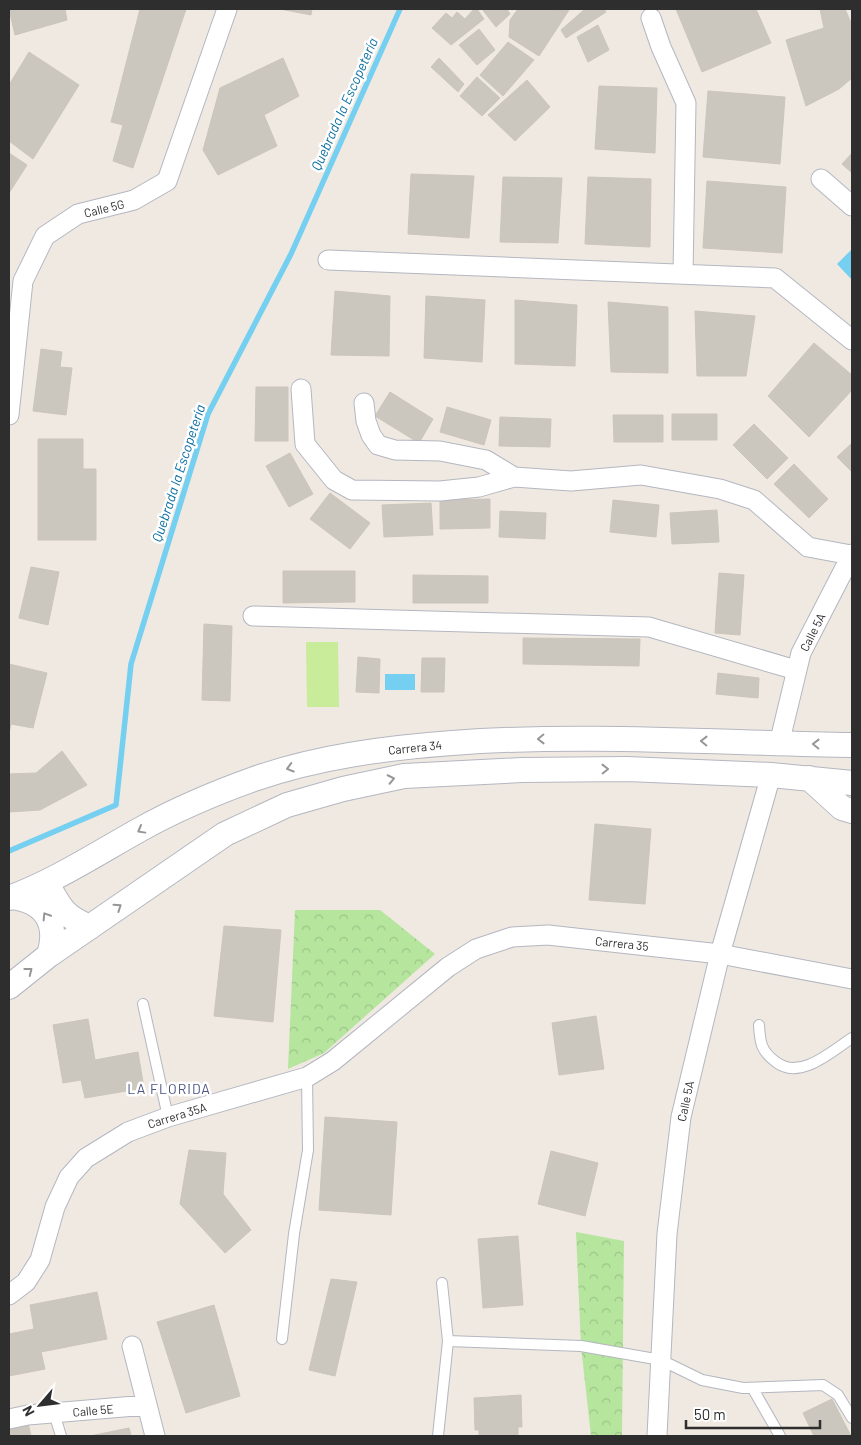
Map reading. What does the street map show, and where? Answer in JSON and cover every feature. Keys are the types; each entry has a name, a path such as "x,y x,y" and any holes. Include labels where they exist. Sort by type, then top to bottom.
{"street":[{"name":"Calle 5G","path":"9,415 23,281 45,236 78,214 134,200 167,181 227,9"},
{"path":"651,18 661,47 686,103 683,274"},
{"path":"821,179 852,206"},
{"path":"328,260 775,278 852,340"},
{"path":"301,389 305,444 334,480 352,490 440,490 480,487 514,477 572,481 641,475 720,489 754,500 808,548 852,554"},
{"path":"364,403 366,421 371,435 378,445 395,450 440,451 486,460 514,477"},
{"name":"Calle 5A","path":"779,744 801,653 852,554"},
{"path":"253,616 649,627 796,670"},
{"name":"Carrera 34","path":"10,897 46,882 172,813 216,793 294,766 400,747 497,740 605,738 852,745"},
{"path":"9,987 49,955 224,834 287,805 343,789 404,776 522,770 627,768 771,775 852,783"},
{"name":"Calle 5A","path":"657,1436 667,1234 681,1117 720,954 771,775"},
{"path":"809,778 842,808 852,810"},
{"path":"46,882 68,916 90,927"},
{"path":"10,897 26,899 38,905 47,916 52,928 53,942 49,955"},
{"name":"Carrera 35","path":"408,1000 448,967 476,949 512,937 548,935 720,954 852,978"},
{"name":"Carrera 35A","path":"9,1294 26,1282 40,1260 55,1207 69,1177 86,1158 128,1132 168,1117 307,1077 333,1061 408,1000"},
{"path":"132,1346 155,1436"},
{"name":"Calle 5E","path":"9,1419 28,1415 147,1405"}],"lane":[{"path":"142,1004 168,1117"},
{"path":"758,1025 760,1040 765,1054 781,1066 797,1068 818,1061 852,1038"},
{"path":"282,1339 294,1234 308,1150 307,1077"},
{"path":"438,1436 448,1341 442,1283"},
{"path":"448,1341 581,1346 661,1360 702,1380 753,1389 823,1385 838,1395 852,1418"},
{"path":"753,1389 780,1436"},
{"path":"54,1413 61,1436"}],"green space":[{"path":"306,642 338,642 339,707 307,707"},
{"path":"295,910 380,910 435,954 324,1053 288,1069"},
{"path":"576,1232 624,1241 622,1436 591,1436 581,1346"}],"water":[{"path":"852,249 852,280 837,264"},
{"path":"385,674 415,674 415,690 385,690"}],"building":[{"path":"9,9 65,9 67,20 15,35"},
{"path":"140,9 186,9 133,168 113,161 123,125 111,122"},
{"path":"280,9 312,9 311,15"},
{"path":"474,9 477,9 484,19 451,45 432,28 446,13 452,18 457,12 465,19"},
{"path":"482,9 507,9 510,14 496,27"},
{"path":"518,9 569,10 539,56 509,37 510,20"},
{"path":"585,9 604,9 606,12 566,38 561,30"},
{"path":"676,9 756,9 771,43 702,72"},
{"path":"820,9 845,9 852,25 852,78 839,89 806,106 786,40 824,28"},
{"path":"598,25 609,50 588,62 577,37"},
{"path":"479,29 495,50 477,65 459,45"},
{"path":"508,42 534,60 503,96 480,75"},
{"path":"29,52 79,85 33,159 9,141 9,85"},
{"path":"283,58 299,96 264,115 277,146 218,175 203,150 220,88"},
{"path":"439,58 464,84 458,92 431,67"},
{"path":"477,77 500,98 482,116 460,96"},
{"path":"527,80 550,107 515,141 488,115"},
{"path":"599,86 657,88 655,153 595,149"},
{"path":"708,91 785,97 780,164 703,157"},
{"path":"9,153 27,165 9,193"},
{"path":"852,153 852,173 842,164"},
{"path":"411,174 474,176 469,238 408,234"},
{"path":"503,177 562,178 558,243 500,242"},
{"path":"588,177 651,179 650,247 585,244"},
{"path":"707,181 786,187 782,253 703,248"},
{"path":"335,291 390,296 389,356 331,355"},
{"path":"426,296 485,300 482,362 424,358"},
{"path":"515,300 577,305 575,366 515,364"},
{"path":"608,302 668,307 668,373 611,372"},
{"path":"695,311 755,316 746,376 697,376"},
{"path":"814,343 852,375 852,390 809,437 768,396"},
{"path":"41,349 62,352 60,367 72,368 66,415 33,411"},
{"path":"256,387 288,387 288,441 255,441"},
{"path":"390,392 433,419 419,443 375,416"},
{"path":"447,407 491,420 484,445 440,432"},
{"path":"672,414 717,414 717,440 672,440"},
{"path":"613,415 663,415 663,442 614,442"},
{"path":"500,417 551,419 550,447 499,446"},
{"path":"754,424 788,458 767,479 733,445"},
{"path":"38,439 83,439 83,469 96,469 96,540 38,540"},
{"path":"852,443 852,472 837,457"},
{"path":"290,453 313,494 289,507 266,466"},
{"path":"794,464 828,499 809,518 774,484"},
{"path":"330,493 370,523 350,549 310,519"},
{"path":"490,499 490,528 440,529 440,500"},
{"path":"613,500 659,505 656,537 610,532"},
{"path":"431,503 433,535 384,537 382,505"},
{"path":"717,510 719,542 672,544 670,513"},
{"path":"500,511 546,513 545,539 499,537"},
{"path":"31,567 59,572 48,625 19,618"},
{"path":"283,571 355,571 355,602 283,603"},
{"path":"719,573 744,575 740,635 715,633"},
{"path":"413,575 488,576 488,603 413,603"},
{"path":"204,624 232,626 230,701 202,700"},
{"path":"523,638 640,639 639,666 523,664"},
{"path":"358,657 380,659 379,693 356,692"},
{"path":"422,658 445,658 444,692 421,692"},
{"path":"9,664 47,673 33,728 11,724 9,733"},
{"path":"718,673 759,678 758,698 716,694"},
{"path":"62,751 87,785 40,810 9,812 9,774 36,773"},
{"path":"595,824 651,829 645,904 589,900"},
{"path":"224,926 281,930 273,1022 214,1016"},
{"path":"596,1016 604,1069 559,1075 552,1023"},
{"path":"88,1019 95,1060 138,1052 144,1088 85,1098 81,1080 63,1083 53,1025"},
{"path":"325,1117 397,1122 391,1215 319,1210"},
{"path":"189,1150 226,1153 223,1194 251,1230 225,1253 180,1204"},
{"path":"551,1151 598,1163 585,1216 538,1204"},
{"path":"518,1236 523,1305 483,1308 478,1239"},
{"path":"331,1279 357,1282 335,1376 309,1370"},
{"path":"97,1292 107,1339 41,1352 45,1369 9,1376 9,1334 34,1329 30,1305"},
{"path":"214,1305 240,1396 186,1413 157,1322"},
{"path":"521,1395 522,1427 518,1427 518,1436 479,1436 479,1430 475,1430 474,1398"},
{"path":"832,1399 851,1436 814,1436 803,1413"},
{"path":"28,1423 31,1436 9,1436 9,1428"},
{"path":"129,1428 131,1436 90,1436"}],"waterway":[{"name":"Quebrada la Escopetería","path":"9,851 116,805 131,664 208,414 291,254 400,9"}],"district":[{"name":"LA FLORIDA","path":"169,1088"}]}
